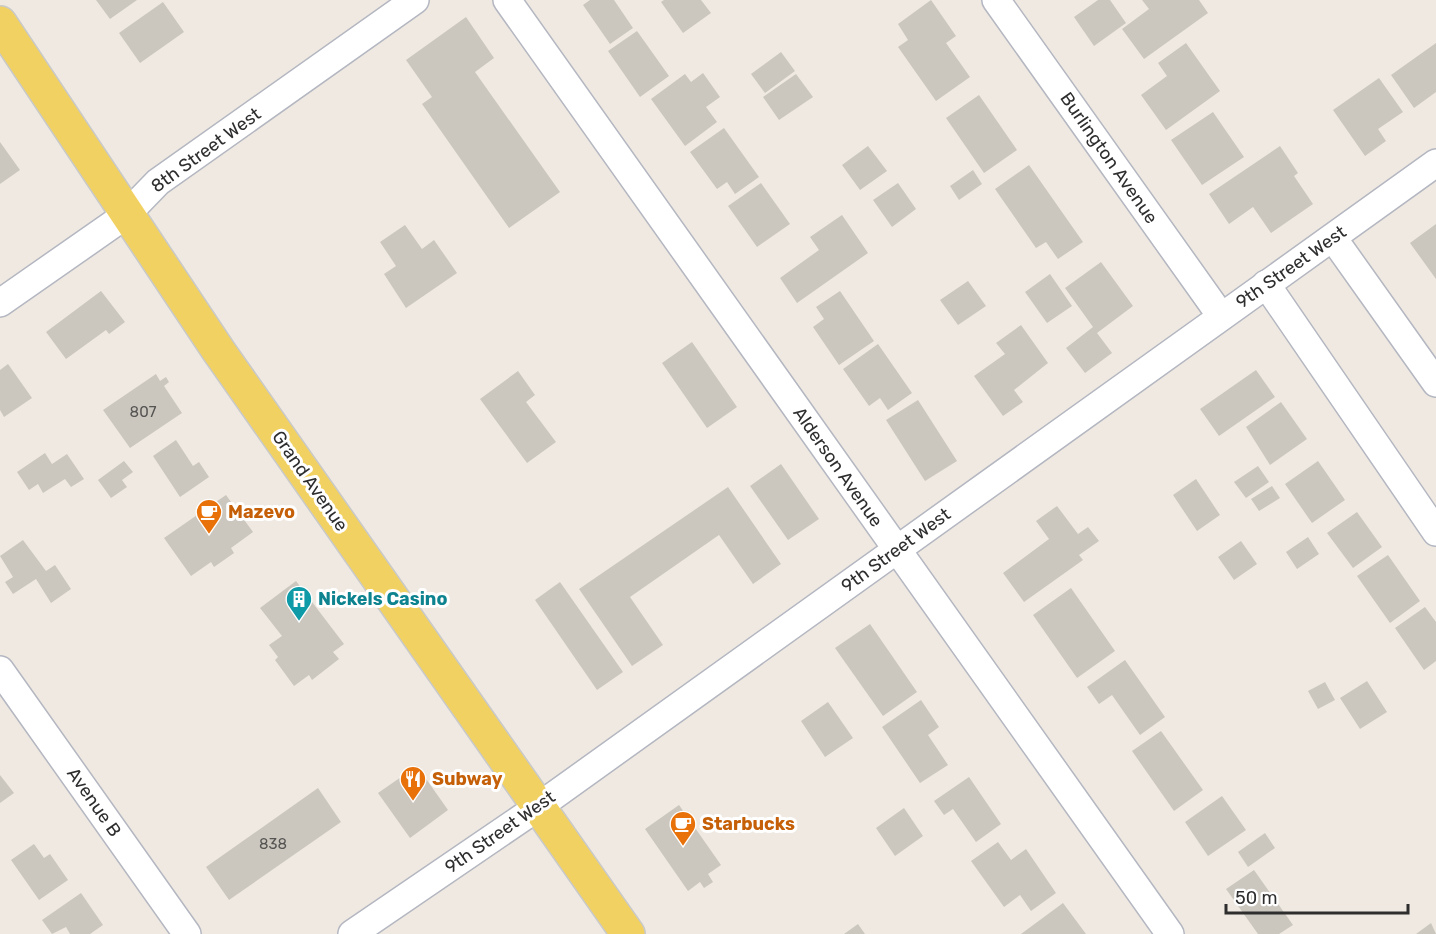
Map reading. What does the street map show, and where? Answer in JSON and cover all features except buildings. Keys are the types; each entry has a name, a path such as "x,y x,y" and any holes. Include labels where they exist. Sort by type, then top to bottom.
{"main road":[{"name":"Grand Avenue","path":"0,23 126,215 225,360 628,934"}],"street":[{"name":"8th Street West","path":"0,303 126,215 158,182 415,0"},
{"name":"Alderson Avenue","path":"507,0 1170,934"},
{"name":"Burlington Avenue","path":"996,0 1221,316"},
{"name":"9th Street West","path":"352,934 538,807 1436,163"},
{"path":"1333,238 1436,383"},
{"path":"1266,284 1436,532"},
{"name":"Avenue B","path":"0,670 186,934"}],"place":[{"name":"Mazevo","path":"209,535"},
{"name":"Nickels Casino","path":"299,622"},
{"name":"Subway","path":"413,802"},
{"name":"Starbucks","path":"683,847"}]}
